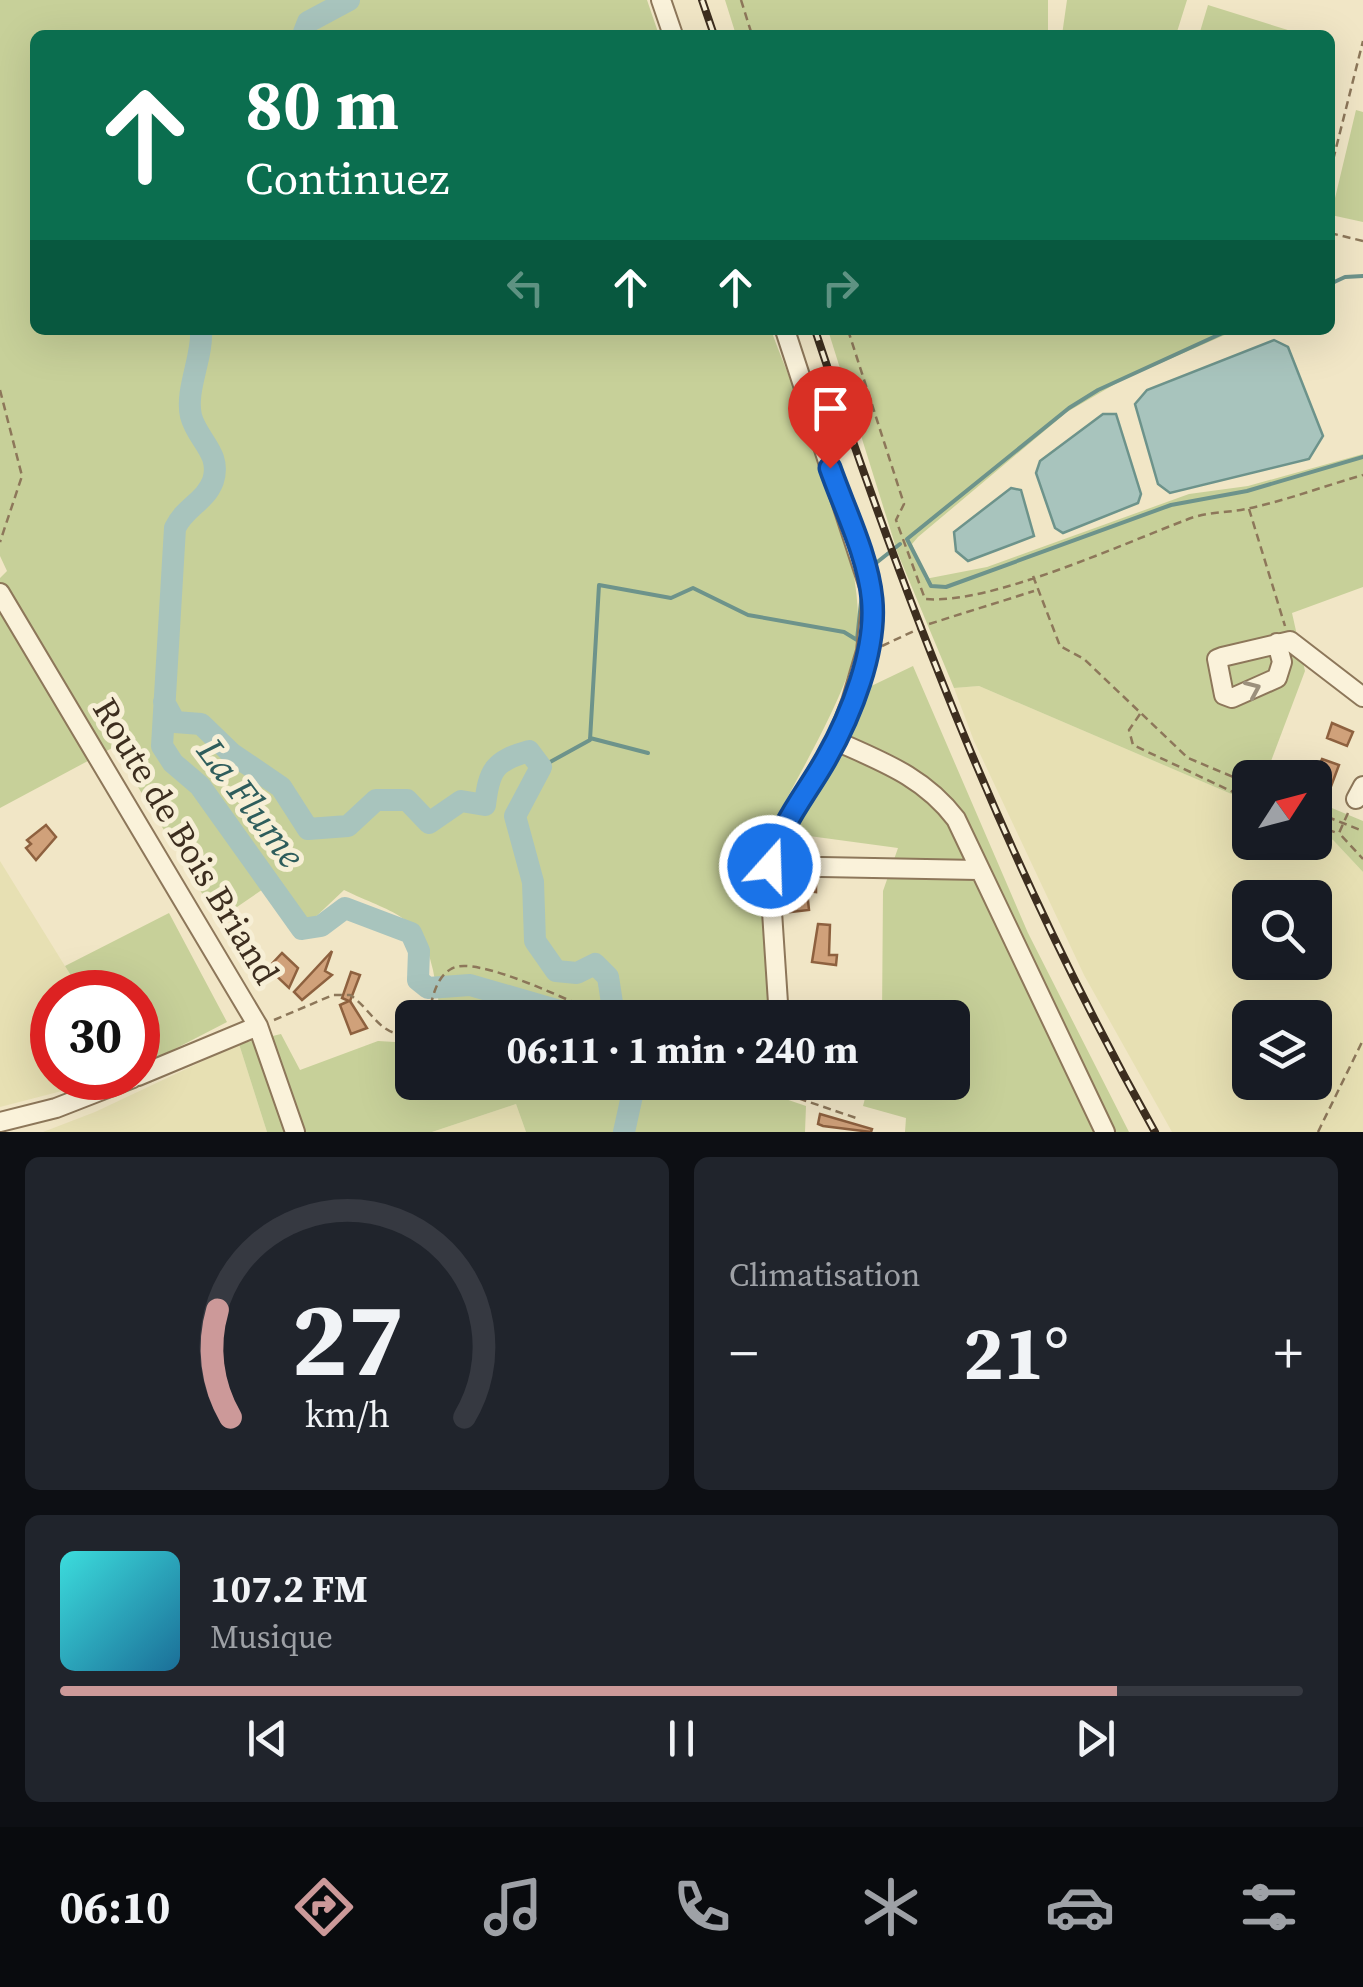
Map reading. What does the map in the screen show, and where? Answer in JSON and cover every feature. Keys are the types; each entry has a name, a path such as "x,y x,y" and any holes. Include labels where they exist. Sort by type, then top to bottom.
{"street":[{"path":"662,0 671,30"},
{"path":"778,1000 770,866 788,815 836,741 866,652 872,596 787,335"},
{"name":"Route de Bois Briand","path":"0,593 258,1026 295,1132"},
{"path":"1283,642 1363,697"},
{"path":"836,741 913,776 938,794 956,819 1104,1132"},
{"path":"770,866 978,870"},
{"path":"160,1066 258,1026"},
{"path":"0,1122 76,1100"}],"path":[{"path":"740,0 750,30"},
{"path":"1335,152 1363,41"},
{"path":"1335,234 1363,241"},
{"path":"850,335 904,504 896,520 924,598 945,600 1033,576 1128,546 1190,518 1248,508 1363,475"},
{"path":"0,390 22,476 0,542"},
{"path":"1248,508 1283,642"},
{"path":"1033,576 1035,590 1060,646 1084,659 1188,758 1232,776"},
{"path":"866,652 930,624 1035,590"},
{"path":"1140,712 1129,730 1133,745 1232,792"},
{"path":"1332,819 1363,831"},
{"path":"1339,834 1342,823"},
{"path":"1332,831 1363,858"},
{"path":"432,1000 438,982 449,970 465,964 564,1000"},
{"path":"258,1026 333,995 350,995 395,1033"},
{"path":"1318,1132 1363,1040"},
{"path":"807,1100 859,1120"}],"shaded area":[{"path":"979,686 1232,794 1232,860 1332,860 1333,840 1363,872 1363,1132 1172,1132 1084,975 974,741 954,688"},
{"path":"0,861 67,970 30,970 30,1099 0,1107"},
{"path":"239,1044 267,1132 43,1132 120,1100 160,1100 160,1081"},
{"path":"516,1104 526,1132 432,1132"}],"green space":[{"path":"0,0 647,0 657,30 30,30 30,335 773,335 834,498 856,589 858,630 843,687 770,831 763,877 770,1000 438,1000 428,951 412,926 344,890 307,925 275,881 218,920 114,747 0,808 0,578 7,571 0,556"},
{"path":"725,0 1048,0 1048,30 734,30"},
{"path":"1067,0 1187,0 1178,30 1063,30"},
{"path":"1208,5 1288,30 1200,30"},
{"path":"1356,110 1363,112 1363,222 1335,216 1335,198"},
{"path":"830,335 1225,335 1122,380 1067,412 912,544 925,579 987,567 1189,494 1248,486 1363,454 1363,587 1292,613 1305,671 1271,760 1232,760 1232,794 979,686 954,688 898,554"},
{"path":"913,666 1028,933 1129,1132 905,1132 906,1118 863,1106 865,1100 970,1100 970,1000 882,1000 883,891 898,848 787,833 865,689"},
{"path":"1332,808 1363,821 1363,872 1333,840"},
{"path":"169,913 227,1022 160,1057 160,970 67,970 65,966"},
{"path":"281,1034 300,1070 378,1041 395,1042 395,1100 788,1100 806,1106 805,1132 526,1132 516,1104 432,1132 267,1132 239,1044"}],"water":[{"path":"1274,340 1288,347 1323,436 1309,459 1170,493 1158,484 1135,404 1147,390"},
{"path":"1103,414 1116,414 1141,494 1138,503 1063,533 1055,528 1036,473 1040,461"},
{"path":"1011,488 1021,490 1034,536 968,561 956,551 954,532"}],"building":[{"path":"1332,723 1353,732 1347,746 1327,738"},
{"path":"1332,763 1339,765 1332,784"},
{"path":"46,825 56,837 36,860 26,848 31,844 27,840"},
{"path":"805,879 816,879 816,892 807,891 809,910 790,912 788,890 805,889"},
{"path":"818,924 830,925 829,955 837,955 836,965 812,962"},
{"path":"332,951 325,971 332,975 302,1000 294,992"},
{"path":"282,953 298,968 289,988 268,968"},
{"path":"351,972 360,975 350,1001 367,1028 351,1034 340,1005 349,1001 342,998"},
{"path":"820,1114 872,1129 871,1132 823,1126 818,1124"}],"waterway":[{"name":"La Flume","path":"305,30 308,22 349,0"},
{"path":"1335,282 1363,276"},
{"name":"La Flume","path":"201,335 191,416 212,454 215,471 209,488 175,528 162,746 173,763 200,786 302,929 321,926 345,908 411,933 419,951 418,980 428,988 470,985 522,1000"},
{"path":"1218,335 1098,390 1069,408 907,539 931,586 946,587 1171,505 1247,491 1363,457"},
{"path":"871,567 900,544"},
{"path":"541,767 590,740 599,585 671,598 693,588 748,615 844,632 857,640 862,593"},
{"path":"164,702 175,722 201,724 231,753 281,787 308,829 348,826 376,800 407,800 429,823 461,801 485,805 495,769 529,751 541,767 515,816 533,882 535,941 556,971 577,973 595,964 608,977 612,1000"},
{"path":"590,738 648,753"},
{"name":"La Flume","path":"624,1132 631,1100"}],"railway":[{"path":"702,0 712,30"},
{"path":"817,335 925,639 1008,839 1155,1132"}],"route":[{"path":"770,866 788,815 836,741 860,674 872,622 872,596 830,468"}]}
